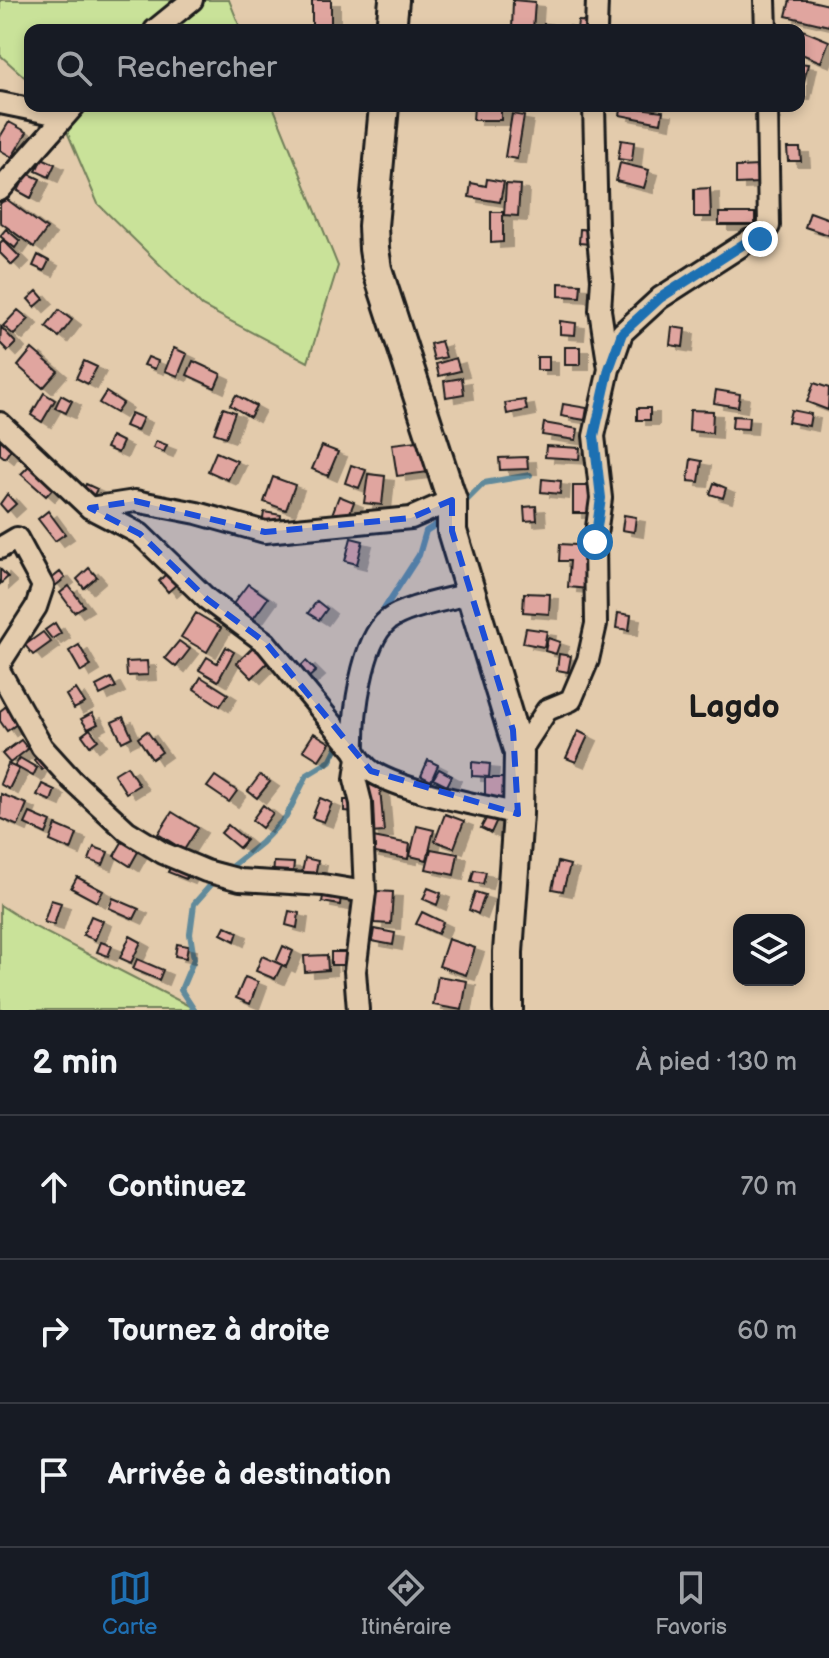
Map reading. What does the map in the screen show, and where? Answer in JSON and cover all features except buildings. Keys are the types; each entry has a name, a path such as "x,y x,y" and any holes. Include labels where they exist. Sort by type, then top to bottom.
{"street":[{"path":"162,24 192,0"},
{"path":"596,24 597,0"},
{"path":"765,0 766,24"},
{"path":"0,91 24,101"},
{"path":"0,103 24,106"},
{"path":"0,190 68,112"},
{"path":"383,112 373,226 377,269 452,500 452,531 519,753 508,952 508,1010"},
{"path":"594,112 597,228 602,279 600,310 609,369"},
{"path":"519,753 547,710 571,700 588,660 596,624 595,542 601,498 594,436 609,369 622,333 660,298 750,240 760,239 769,226 767,112"},
{"path":"0,423 90,508 140,534 207,599 266,643 371,771 395,783 518,814"},
{"path":"90,508 135,501 197,513 265,532 411,518 452,500"},
{"path":"0,548 17,538 43,586 36,607 0,663"},
{"path":"358,1010 355,971 365,892 361,803 355,779 356,706 368,654 377,632 401,613 471,593"},
{"path":"0,672 42,747 127,831 163,853 206,871 240,880 323,885 365,892"}],"highlighted area":[{"path":"452,500 452,531 513,730 518,814 371,771 266,643 207,599 140,534 90,508 135,501 265,532 411,518"}],"green space":[{"path":"0,0 229,0 239,24 24,24 24,77 0,55"},
{"path":"59,112 275,112 338,266 308,362 202,306 98,204"},
{"path":"0,905 33,926 197,1010 0,1010"}],"waterway":[{"path":"463,504 484,483 530,475"},
{"path":"377,620 419,555 426,531 445,519"},
{"path":"226,871 261,843 286,817 307,775 330,761 340,741"},
{"path":"194,1010 181,990 194,959 190,934 194,904 217,878"}],"district":[{"name":"Lagdo","path":"734,706"}],"route":[{"path":"595,542 601,498 594,436 609,369 622,333 660,298 750,240 760,239"}]}
